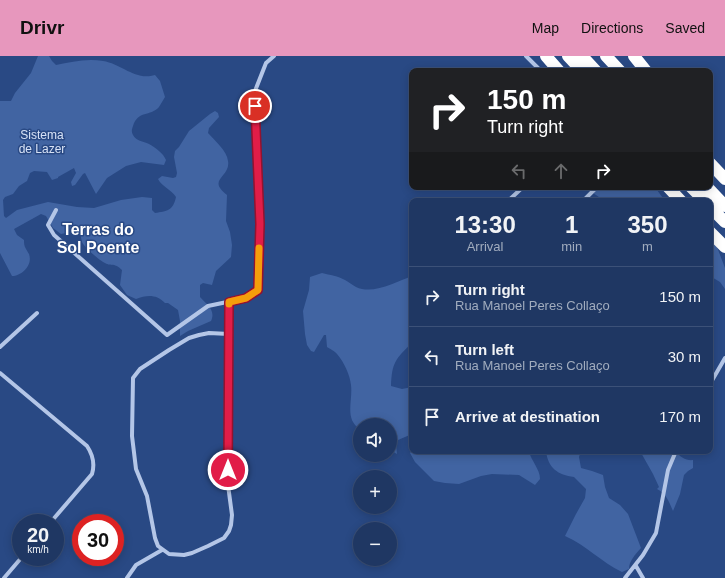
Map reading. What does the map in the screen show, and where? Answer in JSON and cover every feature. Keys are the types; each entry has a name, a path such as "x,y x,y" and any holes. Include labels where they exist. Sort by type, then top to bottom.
{"highway":[{"path":"546,56 556,68"},
{"path":"568,56 579,68"},
{"path":"582,56 593,68"},
{"path":"606,56 617,68"},
{"path":"634,56 644,68"},
{"path":"713,163 723,176"},
{"path":"713,166 723,176"},
{"path":"671,190 678,198"},
{"path":"694,190 702,198"},
{"path":"710,190 725,206"},
{"path":"713,209 725,222"},
{"path":"713,235 725,247"}],"street":[{"path":"56,210 48,225 54,235 167,335 208,306 246,298 258,290 260,224 255,91 266,63 274,56"},
{"path":"526,56 538,68"},
{"path":"511,198 519,190"},
{"path":"586,198 594,190"},
{"path":"668,190 678,198"},
{"path":"229,302 229,334 228,485 232,515 229,531 224,538 192,553 175,555 162,550 158,546 155,538 147,496 136,469 132,436 133,378 140,369 189,338 210,333 229,334"},
{"path":"0,347 37,312"},
{"path":"713,379 725,358"},
{"path":"0,373 87,446 92,453 94,464 92,474 58,514"},
{"path":"625,578 636,566 656,533 668,470 675,454"},
{"path":"127,578 136,564 162,550"},
{"path":"4,578 14,566"},
{"path":"636,566 643,578"}],"green space":[{"name":"Sistema de Lazer","path":"38,56 49,56 56,65 97,60 116,65 141,76 155,75 160,81 165,97 156,110 141,116 135,121 132,131 136,139 154,147 165,157 166,160 164,165 141,162 126,166 107,178 96,194 85,173 75,185 72,186 71,182 76,173 74,168 52,180 47,172 34,171 30,173 27,181 19,186 13,194 5,197 3,200 4,216 6,218 17,210 48,202 77,207 94,208 121,200 142,197 152,198 152,210 155,213 169,210 175,202 176,197 158,179 162,176 173,178 176,177 177,173 174,157 175,151 189,131 210,114 215,111 218,113 219,117 209,128 208,133 223,150 228,161 228,166 219,181 219,185 221,190 227,195 226,221 230,232 232,245 231,257 216,271 212,285 203,283 200,285 200,297 212,311 211,321 180,336 178,310 155,297 148,296 136,299 127,295 120,285 122,270 115,265 103,262 96,257 83,244 78,227 74,226 66,233 61,234 53,228 46,216 41,214 14,229 17,235 24,240 25,247 30,258 28,266 23,272 16,276 12,276 0,253 0,101 11,101 15,93 31,73"},
{"path":"586,190 657,190 663,198 600,198 590,191"},
{"path":"713,241 717,247 725,268 725,289 720,282 713,278"},
{"path":"322,273 342,279 356,287 370,290 384,287 409,277 409,346 396,362 392,372 391,386 402,389 409,388 409,435 398,440 397,442 397,418 353,418 353,422 350,409 351,385 340,357 327,347 326,335 324,335 314,352 311,351 307,345 303,311 309,290 310,277"},
{"path":"411,454 530,454 539,472 540,479 535,485 519,475 492,474 481,476 459,484 445,483 434,481 415,462"},
{"path":"546,454 580,454 579,457 581,468 603,475 609,498 620,505 628,514 641,548 631,561 629,569 622,572 614,568 580,544 565,536 585,498 586,489 574,477 555,470"},
{"path":"642,454 678,454 683,458 693,460 693,468 684,475 680,494 673,511 665,495 657,489 659,487"}],"slow traffic":[{"path":"229,304 229,302 246,298 258,290 259,248"}],"district":[{"name":"Terras do Sol Poente","path":"98,238"}],"route":[{"path":"228,470 229,302 246,298 258,290 260,224 255,106"}]}
